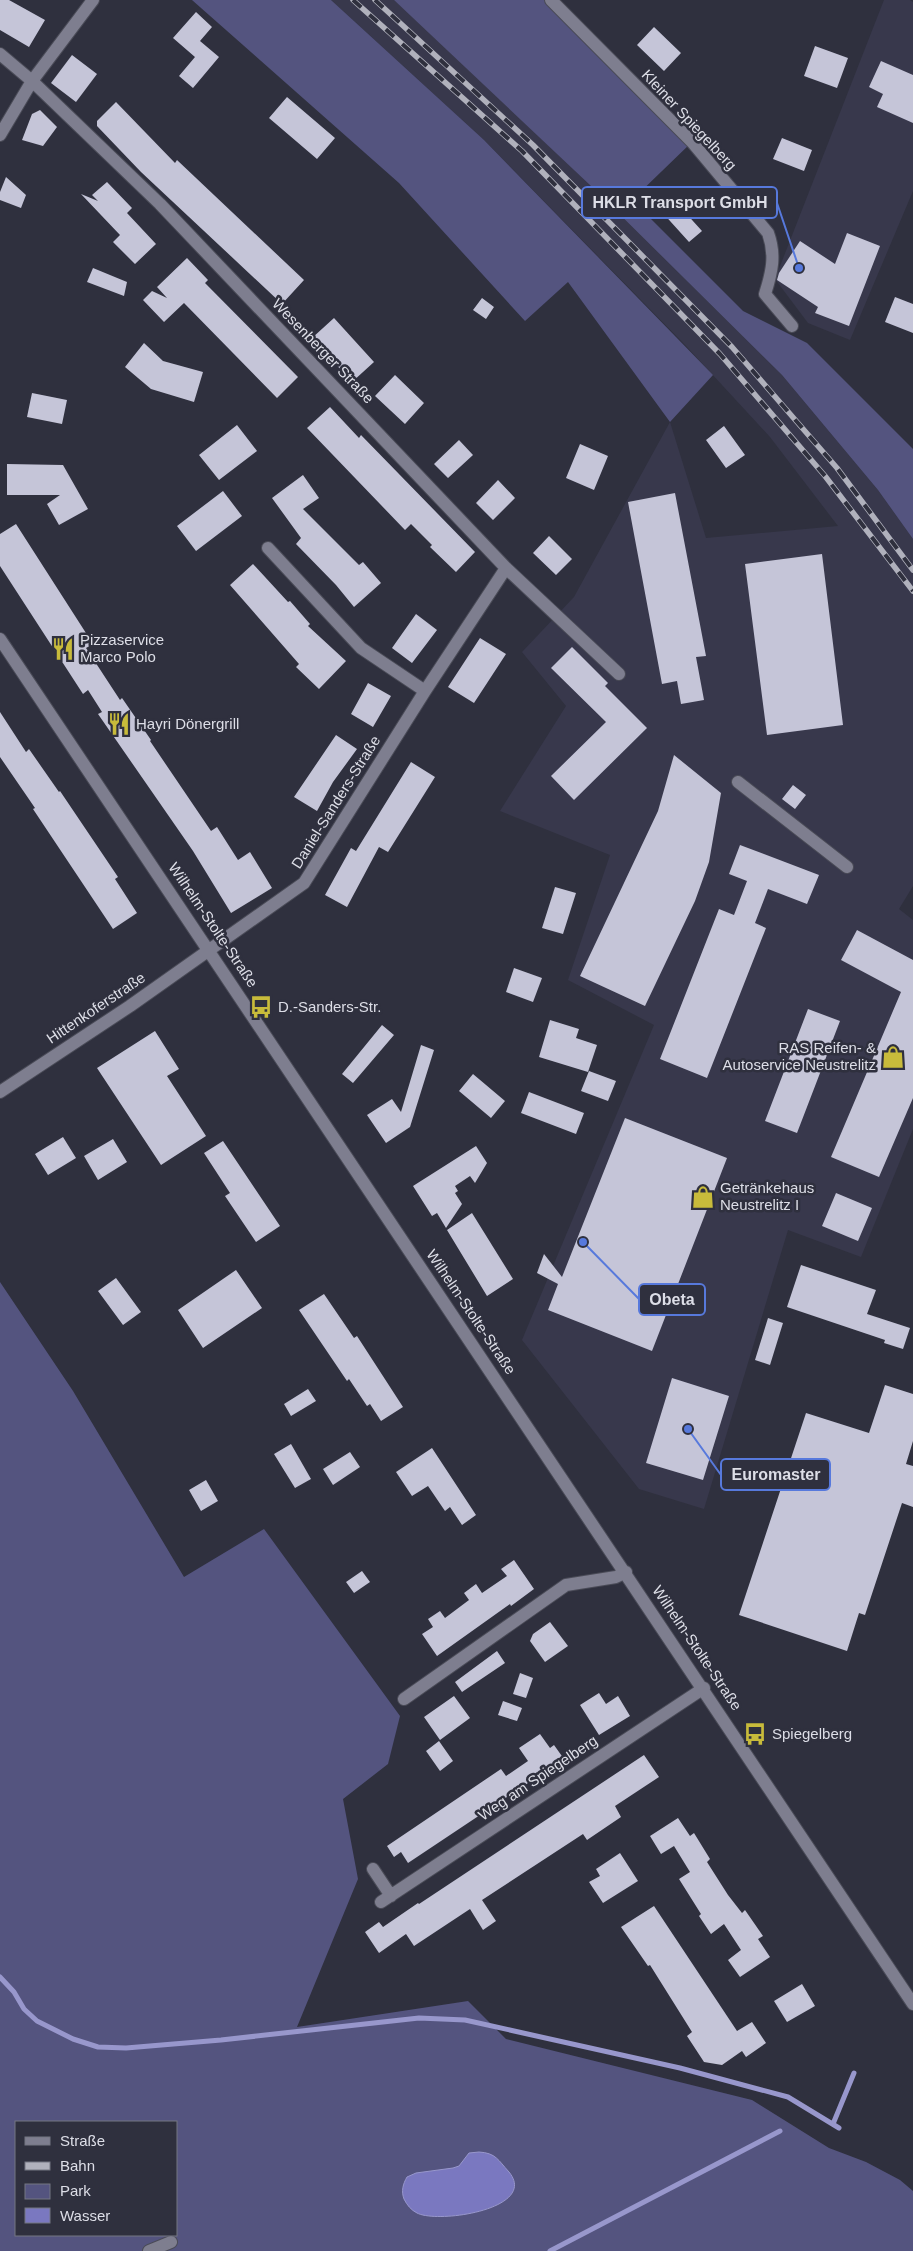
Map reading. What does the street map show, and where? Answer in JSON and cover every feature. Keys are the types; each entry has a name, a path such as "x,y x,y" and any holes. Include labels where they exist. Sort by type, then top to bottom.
{"street":[{"path":"0,135 32,82 94,0"},
{"name":"Kleiner Spiegelberg","path":"551,0 692,142 768,233 773,246 774,261 765,294 792,326"},
{"name":"Wesenberger Straße","path":"0,54 160,204 506,568 619,674"},
{"path":"268,548 361,648 425,691"},
{"name":"Daniel-Sanders-Straße","path":"209,950 304,883 425,691 506,568"},
{"name":"Wilhelm-Stolte-Straße","path":"0,639 85,762 913,2004"},
{"path":"738,782 847,867"},
{"name":"Hittenkoferstraße","path":"0,1092 130,1006 209,950"},
{"path":"404,1699 566,1585 616,1577 626,1572"},
{"name":"Weg am Spiegelberg","path":"373,1869 386,1899 704,1688"},
{"path":"149,2251 171,2242"}],"shaded area":[{"path":"331,0 394,0 414,17 592,187 782,375 878,490 913,539 913,886 899,909 913,920 913,1129 861,1257 788,1230 704,1509 639,1489 522,1340 654,1025 568,980 610,855 500,811 566,706 522,652 574,597 670,422 706,538 838,526 770,437 687,347 484,140"},
{"path":"884,0 910,0 913,2 913,191 850,340 808,323 775,279"}],"green space":[{"path":"192,0 331,0 484,140 713,375 670,422 568,282 525,321 399,183"},
{"path":"394,0 551,0 692,142 632,200 743,311 807,343 913,449 913,539 878,490 782,375 592,187"},
{"path":"0,1282 73,1391 184,1577 264,1529 400,1716 388,1764 343,1799 358,1879 297,2027 468,2001 506,2039 752,2100 829,2148 866,2162 900,2180 913,2191 913,2251 0,2251"}],"water":[{"path":"479,2152 493,2156 509,2172 515,2185 510,2196 499,2204 463,2215 428,2216 417,2213 408,2205 403,2193 407,2177 416,2173 459,2166 469,2153"}],"building":[{"path":"0,0 9,0 45,20 29,47 0,30"},
{"path":"196,12 212,27 200,41 219,57 193,88 179,76 195,57 173,38"},
{"path":"654,27 681,53 664,71 637,45"},
{"path":"815,46 848,58 837,88 804,76"},
{"path":"72,55 97,74 76,102 51,83"},
{"path":"881,61 913,75 913,123 877,107 883,94 869,87"},
{"path":"287,97 335,138 317,159 269,118"},
{"path":"116,102 175,163 177,160 304,280 282,304 141,172 97,126 97,121"},
{"path":"40,110 57,127 43,146 22,140 32,114"},
{"path":"782,138 812,150 804,171 773,159"},
{"path":"6,177 26,195 21,208 0,200 0,192"},
{"path":"107,182 132,208 127,213 156,244 135,264 113,242 120,235 81,194 98,201 92,195"},
{"path":"674,200 702,231 689,242 661,211"},
{"path":"847,233 880,246 849,326 815,313 818,307 777,280 779,273 800,241 835,264"},
{"path":"187,258 208,280 205,283 298,377 277,398 184,303 164,322 143,300 152,291 167,298 157,287"},
{"path":"93,268 127,282 124,296 87,282"},
{"path":"895,297 913,304 913,333 885,322"},
{"path":"482,298 494,307 486,319 473,310"},
{"path":"334,318 374,362 352,382 312,338"},
{"path":"144,343 163,361 203,372 194,402 151,389 125,367"},
{"path":"395,375 424,403 405,424 375,396"},
{"path":"32,393 67,400 62,424 27,417"},
{"path":"330,407 359,438 361,435 475,552 456,572 430,547 432,545 411,524 405,530 307,428"},
{"path":"237,425 257,451 219,480 199,455"},
{"path":"724,426 745,455 726,468 706,440"},
{"path":"459,440 473,455 448,478 434,464"},
{"path":"580,444 608,456 594,490 566,478"},
{"path":"7,464 63,465 88,509 59,525 47,504 60,495 7,495"},
{"path":"303,475 319,498 303,509 359,565 363,562 381,583 354,607 336,585 296,544 301,538 272,498"},
{"path":"498,480 515,498 493,520 476,503"},
{"path":"223,491 242,516 196,551 177,526"},
{"path":"675,493 706,656 696,657 704,700 681,704 677,681 662,684 628,502"},
{"path":"16,524 93,644 86,648 120,700 122,698 151,740 211,831 217,827 238,860 250,852 272,888 231,913 193,851 98,714 102,712 88,690 83,694 0,566 0,534"},
{"path":"549,536 572,559 556,575 533,553"},
{"path":"822,554 843,725 767,735 745,564"},
{"path":"253,564 288,602 290,601 310,624 308,626 346,661 319,689 296,667 299,664 230,585"},
{"path":"416,614 437,630 412,663 392,648"},
{"path":"480,638 506,654 474,703 448,687"},
{"path":"572,647 608,683 605,686 647,728 574,800 551,776 606,722 551,668"},
{"path":"368,683 391,696 373,727 351,714"},
{"path":"0,712 26,752 29,749 60,791 118,877 115,879 137,913 113,929 0,757"},
{"path":"336,735 357,749 333,782 317,811 294,797"},
{"path":"674,755 721,793 709,862 695,901 645,1006 580,976 658,811"},
{"path":"411,762 435,777 388,852 379,847 347,907 325,895 351,848 356,851"},
{"path":"793,785 806,795 795,809 782,799"},
{"path":"740,845 819,875 807,904 768,889 755,923 766,928 707,1078 660,1059 719,909 734,915 747,881 729,874"},
{"path":"555,887 576,893 563,934 542,928"},
{"name":"RAS Reifen- & Autoservice Neustrelitz","path":"857,930 913,960 913,1098 879,1177 831,1157 901,992 841,960"},
{"path":"514,968 542,978 533,1002 506,992"},
{"path":"808,1009 840,1021 797,1133 765,1121"},
{"path":"550,1020 579,1029 576,1038 597,1045 588,1072 539,1057"},
{"path":"382,1025 394,1035 353,1083 342,1074"},
{"path":"155,1031 179,1069 167,1076 206,1136 161,1165 97,1068"},
{"path":"421,1045 434,1050 410,1127 386,1143 367,1115 392,1099 401,1112"},
{"path":"589,1071 616,1081 608,1101 581,1091"},
{"path":"473,1074 505,1101 491,1118 459,1091"},
{"path":"529,1092 584,1113 576,1134 521,1113"},
{"path":"625,1118 727,1158 652,1351 548,1310 558,1284 537,1273 544,1254 562,1277"},
{"path":"63,1137 76,1158 48,1175 35,1154"},
{"path":"113,1139 127,1162 98,1180 84,1156"},
{"path":"223,1141 280,1226 256,1242 225,1196 230,1193 204,1153"},
{"path":"476,1146 487,1163 475,1183 470,1176 455,1186 458,1191 455,1193 462,1204 446,1228 437,1213 432,1216 413,1186"},
{"path":"836,1193 872,1208 858,1241 822,1226"},
{"path":"472,1213 513,1279 487,1296 447,1230"},
{"path":"801,1265 876,1290 867,1314 910,1328 903,1349 884,1343 885,1340 787,1307"},
{"path":"236,1270 262,1308 203,1348 178,1310"},
{"path":"116,1278 141,1312 123,1325 98,1291"},
{"path":"324,1294 354,1338 357,1336 403,1407 381,1421 370,1404 367,1406 349,1379 347,1381 299,1310"},
{"path":"768,1318 783,1323 770,1365 755,1360"},
{"path":"672,1378 729,1396 703,1480 646,1463"},
{"path":"885,1385 913,1394 913,1441 906,1464 913,1466 913,1507 902,1503 865,1615 859,1613 847,1651 739,1615 806,1413 869,1433"},
{"path":"308,1389 316,1401 291,1416 284,1404"},
{"path":"291,1444 311,1479 295,1488 274,1454"},
{"path":"432,1448 476,1515 462,1525 450,1507 445,1511 428,1486 412,1496 396,1472"},
{"path":"350,1452 360,1467 333,1485 323,1469"},
{"path":"206,1480 218,1501 201,1511 189,1490"},
{"path":"514,1560 534,1589 437,1656 422,1634 433,1627 428,1619 440,1611 445,1618 469,1600 464,1593 476,1584 482,1593 507,1576 501,1569"},
{"path":"362,1571 370,1582 354,1593 346,1582"},
{"path":"550,1622 568,1646 545,1662 530,1641 533,1634"},
{"path":"497,1651 505,1663 462,1692 455,1682"},
{"path":"520,1673 533,1678 526,1698 513,1694"},
{"path":"599,1693 606,1704 618,1696 630,1716 599,1735 580,1705"},
{"path":"454,1696 470,1718 440,1740 424,1717"},
{"path":"503,1701 522,1708 517,1721 498,1715"},
{"path":"540,1734 550,1748 554,1745 564,1759 408,1863 401,1852 394,1857 387,1846 501,1769 506,1776 528,1761 519,1748"},
{"path":"439,1741 453,1761 440,1771 426,1751"},
{"path":"644,1755 659,1777 615,1806 621,1817 587,1840 583,1834 482,1900 496,1921 483,1930 470,1909 414,1946 406,1934 379,1953 365,1932 379,1922 383,1927"},
{"path":"678,1818 690,1836 694,1833 710,1859 707,1862 728,1895 742,1913 745,1910 763,1936 758,1939 770,1957 740,1977 728,1960 741,1950 724,1924 711,1934 679,1879 690,1872 674,1846 661,1854 650,1836"},
{"path":"620,1853 638,1881 603,1903 589,1882 600,1876 596,1869"},
{"path":"654,1906 737,2031 752,2022 766,2043 746,2057 742,2051 722,2065 704,2062 687,2036 692,2032 650,1965 648,1966 621,1927"},
{"path":"802,1984 815,2006 787,2022 774,2001"}],"waterway":[{"path":"0,1977 14,1992 24,2009 37,2021 73,2039 98,2047 126,2048 221,2040 419,2018 465,2020 680,2068 788,2097 839,2128"},
{"path":"833,2124 854,2073"},
{"path":"550,2251 780,2131"}],"railway":[{"path":"353,0 522,151 720,354 825,476 913,591"},
{"path":"375,0 533,145 732,347 837,468 913,570"}],"place":[{"name":"HKLR Transport GmbH","path":"799,268"},
{"name":"Pizzaservice Marco Polo","path":"63,649"},
{"name":"Hayri Dönergrill","path":"119,724"},
{"name":"D.-Sanders-Str.","path":"261,1007"},
{"name":"RAS Reifen- & Autoservice Neustrelitz","path":"893,1057"},
{"name":"Getränkehaus Neustrelitz I","path":"703,1197"},
{"name":"Obeta","path":"583,1242"},
{"name":"Euromaster","path":"688,1429"},
{"name":"Spiegelberg","path":"755,1734"}]}
